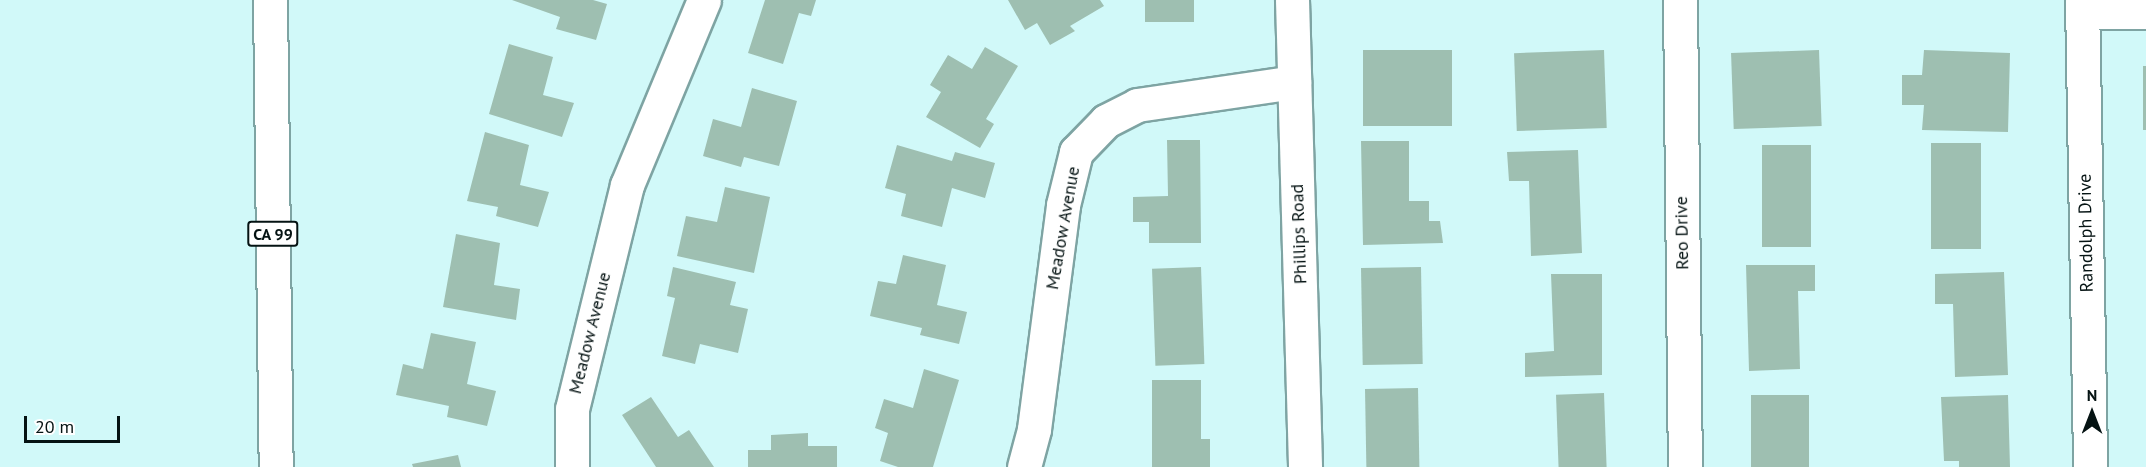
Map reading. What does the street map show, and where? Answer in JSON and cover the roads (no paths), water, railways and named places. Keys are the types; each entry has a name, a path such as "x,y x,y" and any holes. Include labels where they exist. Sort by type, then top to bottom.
{"main road":[{"name":"CA 99","path":"270,0 276,467"},
{"name":"Meadow Avenue","path":"572,467 572,409 627,185 704,0"},
{"name":"Phillips Road","path":"1292,0 1305,467"},
{"name":"Reo Drive","path":"1680,0 1685,467"},
{"path":"2082,6 2146,12"},
{"name":"Randolph Drive","path":"2082,6 2091,467"},
{"name":"Meadow Avenue","path":"1024,467 1034,429 1063,205 1076,152 1106,121 1137,105 1294,82"}]}
